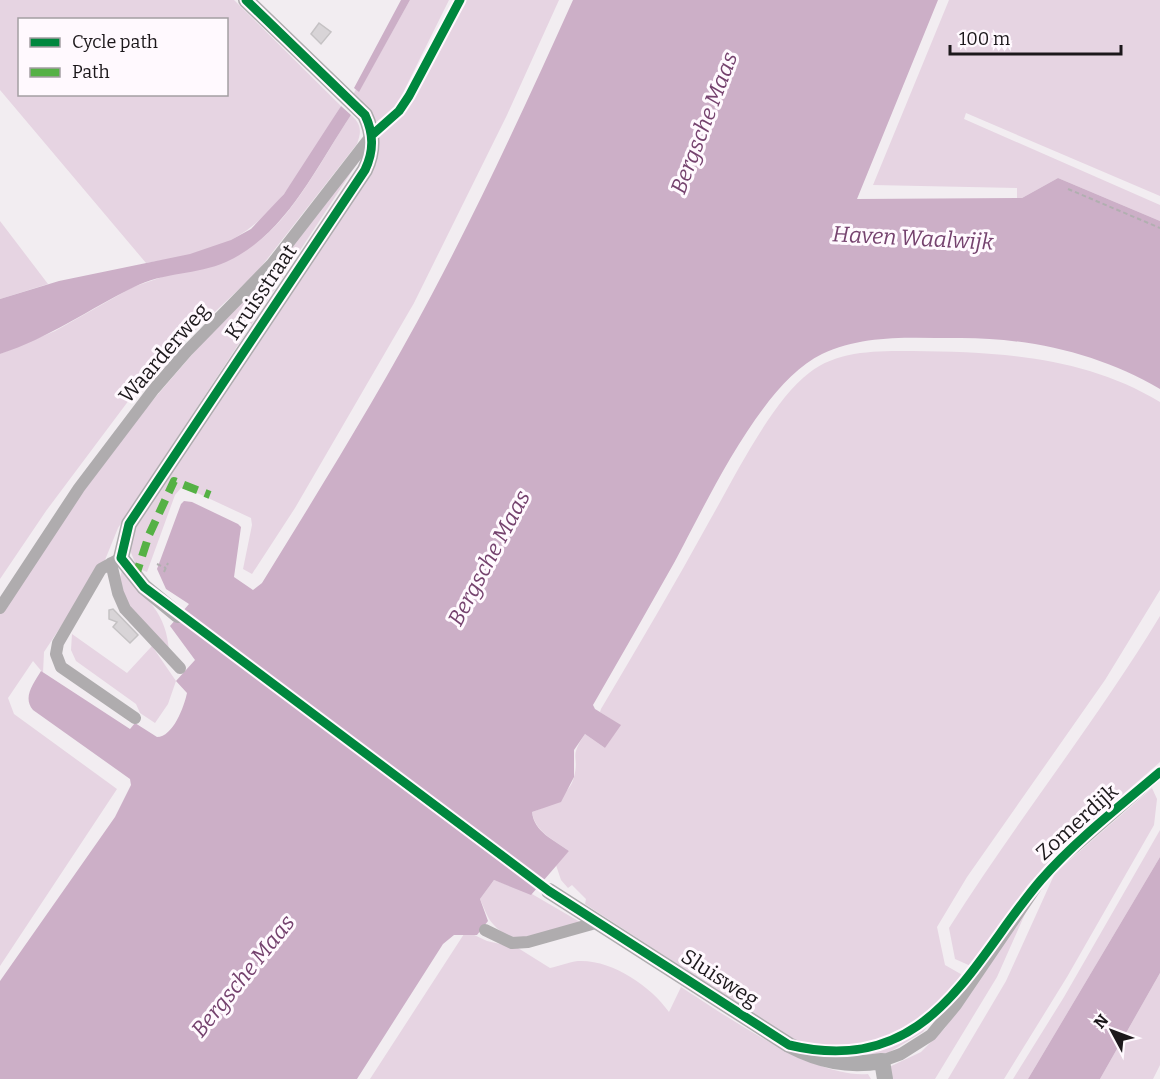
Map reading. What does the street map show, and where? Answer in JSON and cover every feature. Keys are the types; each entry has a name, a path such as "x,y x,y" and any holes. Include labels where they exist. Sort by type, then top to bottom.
{"street":[{"path":"246,0 365,115 372,135"},
{"name":"Kruisstraat","path":"180,668 125,609 118,593 116,560 129,524 137,511 365,170 371,156 372,135"},
{"name":"Waarderweg","path":"0,608 80,488 154,389 187,351 272,264 372,135"},
{"path":"135,718 61,667 56,654 58,643 101,569 116,560 144,588 178,615"},
{"name":"Zomerdijk","path":"882,1061 917,1046 938,1029 1040,881 1061,859 1160,772"},
{"name":"Sluisweg","path":"549,891 802,1052 846,1065 882,1061"},
{"path":"485,930 512,943 528,942 592,924 595,919"},
{"path":"882,1061 885,1079"}],"path":[{"path":"1068,189 1160,228"},
{"path":"164,573 168,563"},
{"path":"157,564 166,568"}],"shaded area":[{"path":"0,0 234,0 341,106 288,188 256,223 236,237 214,248 146,263 0,90"},
{"path":"410,0 449,0 395,109 376,122 352,97 356,89 359,91"},
{"path":"461,0 559,0 507,115 414,303 295,508 252,574 243,569 252,525 251,518 193,491 181,488 175,495 147,572 137,568 130,550 131,535 287,293 377,132 389,126 404,113"},
{"path":"949,0 1160,0 1160,196 966,113 964,119 1160,205 1160,221 1058,178 1022,198 1017,198 1017,188 873,185"},
{"path":"351,115 360,128 357,144 257,272 147,376 46,511 0,579 0,354 55,331 133,287 250,247 265,236 293,205"},
{"path":"360,159 118,528 105,560 44,652 43,673 33,661 8,698 14,714 117,789 0,966 0,612 61,521 147,407 202,343 268,276"},
{"path":"0,221 48,284 0,299"},
{"path":"913,351 1009,355 1071,366 1131,387 1160,402 1160,590 1105,680 967,877 937,927 945,965 966,977 923,1032 888,1053 871,1060 817,1055 585,904 586,899 572,885 568,888 561,880 556,865 569,851 541,830 532,812 551,803 568,789 574,777 577,748 585,734 605,748 620,725 600,712 601,709 742,463 781,402 809,373 832,360 858,353"},
{"path":"122,571 160,616 169,652 143,626 127,604 121,593"},
{"path":"1160,616 1160,762 1057,852 1027,886 973,967 955,959 949,928 1109,695"},
{"path":"72,634 127,673 152,646 176,681 168,704 155,723 140,713 136,704 76,661 71,650"},
{"path":"1152,788 1157,799 1154,825 1067,977 1004,1079 948,1079 1006,981 1055,873"},
{"path":"1160,830 1160,857 1028,1079 1013,1079 1064,997"},
{"path":"494,880 532,894 580,922 535,937 513,937 502,932 487,916 480,899"},
{"path":"1029,905 997,977 935,1079 891,1079 887,1068 921,1052 945,1028"},
{"path":"470,933 487,941 518,948 550,968 578,961 604,964 617,969 652,993 669,1012 681,987 771,1043 797,1056 847,1073 868,1074 871,1079 370,1079 464,934"},
{"path":"1160,973 1160,1065 1153,1079 1100,1079"}],"water":[{"path":"401,0 410,0 359,92 354,88"},
{"path":"573,0 938,0 857,199 1022,198 1058,178 1160,221 1160,389 1137,376 1087,357 1008,340 887,338 854,343 822,354 799,369 778,391 737,447 593,705 595,709 621,725 605,748 585,734 574,750 574,777 561,802 532,812 541,830 569,851 531,895 494,880 480,899 488,921 477,935 454,935 443,944 357,1079 0,1079 0,981 115,817 131,785 130,779 33,710 29,700 32,685 41,671 130,729 135,723 157,737 163,736 173,727 187,693 176,681 195,660 170,626 189,604 166,589 157,569 181,504 184,501 192,502 238,524 241,527 234,577 253,590 262,583 370,405 431,296 504,150"},
{"path":"341,106 351,115 312,177 283,217 247,250 215,266 145,282 52,332 0,354 0,299 59,281 190,254 231,240 251,229 284,194"},
{"path":"1160,857 1160,973 1100,1079 1028,1079"}],"building":[{"path":"319,23 331,32 321,44 311,34"},
{"path":"113,609 138,635 130,643 113,627 117,622 109,619 109,610"}],"ferry route":[{"path":"184,619 543,887"}],"marked path":[{"path":"135,578 149,535 174,481 210,495"}],"cycle path":[{"path":"246,0 365,115 371,136 370,156 365,170 129,524 121,558 144,587 549,891 789,1045 838,1051 878,1045 913,1029 942,1006 968,977 1016,912 1055,865 1160,772"},
{"path":"372,135 399,111 409,96 460,0"}],"water label":[{"name":"Bergsche Maas","path":"704,123"},
{"name":"Haven Waalwijk","path":"913,238"},
{"name":"Bergsche Maas","path":"489,558"},
{"name":"Bergsche Maas","path":"243,976"}]}
